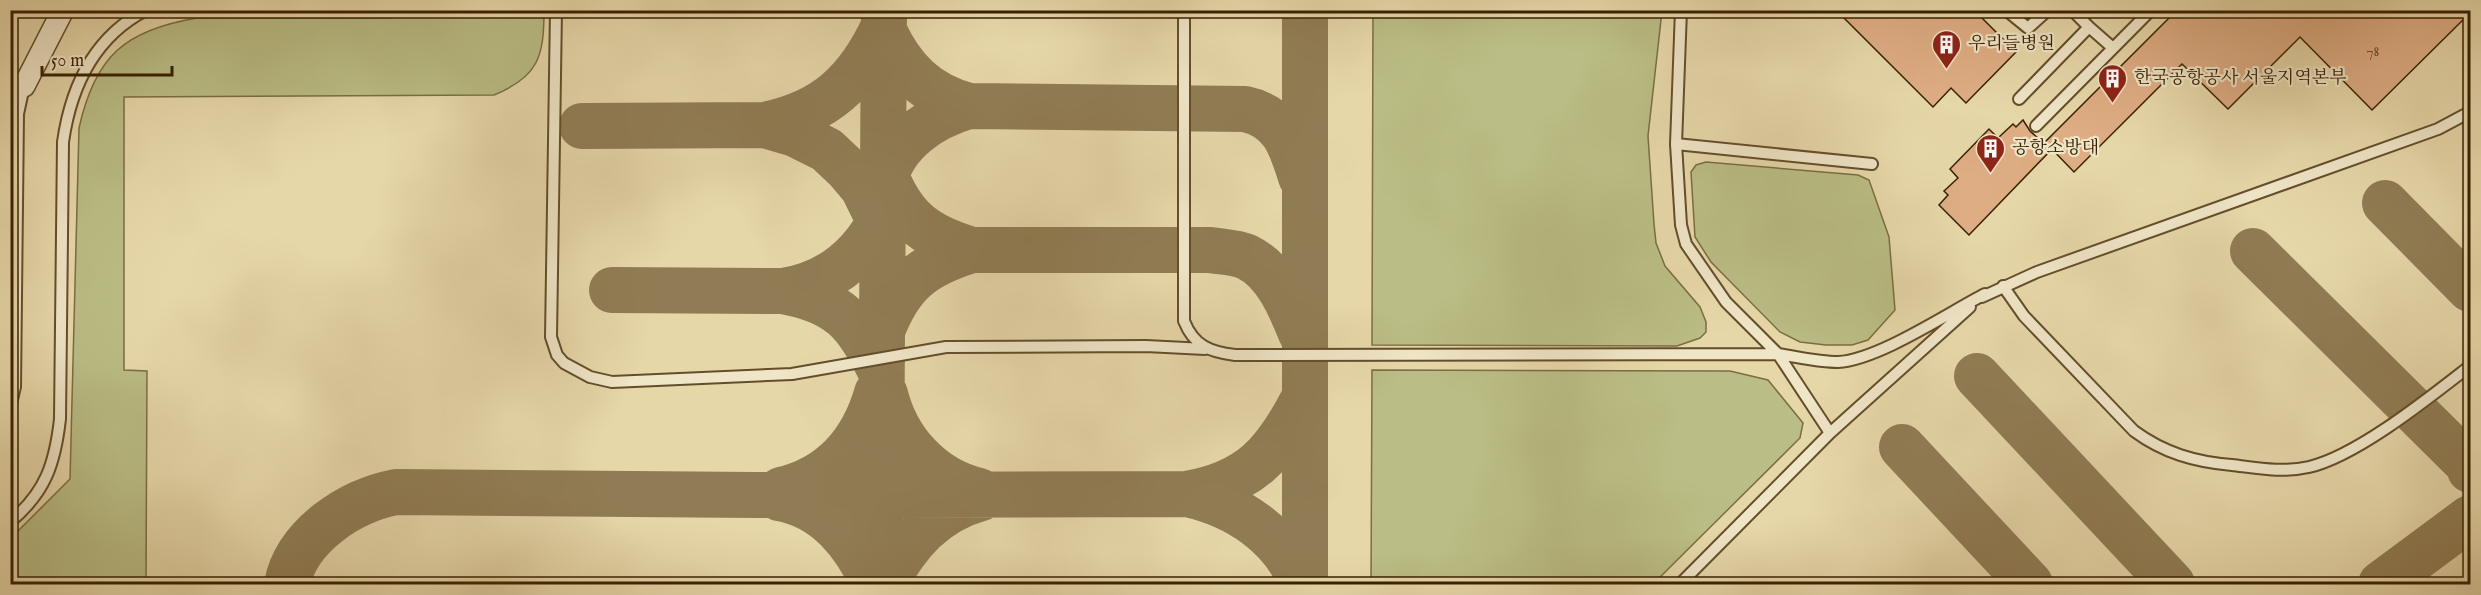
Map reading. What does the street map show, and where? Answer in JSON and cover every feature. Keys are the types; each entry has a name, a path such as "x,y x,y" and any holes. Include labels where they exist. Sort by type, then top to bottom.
{"street":[{"path":"24,86 63,10"}],"lane":[{"path":"10,522 44,485 57,445 60,419 63,142 70,102 87,64 99,48 130,19 146,10"},
{"path":"556,10 551,337 557,354 576,371 612,382 792,374 946,346 1146,346 1205,349 1234,355 1778,354 1837,362 1858,359 1893,344 2003,286 2438,129 2470,112"},
{"path":"1184,10 1184,321 1192,336 1205,349"},
{"path":"1681,10 1676,144 1681,225 1686,244 1726,302 1778,354 1830,433"},
{"path":"2006,10 2028,28 2048,10"},
{"path":"2072,10 2113,48"},
{"path":"2036,126 2151,10"},
{"path":"2019,99 2089,27"},
{"path":"10,408 15,387 18,114 24,86"},
{"path":"1676,144 1872,165"},
{"path":"2003,286 2024,316 2134,431 2152,444 2175,454 2224,464 2278,470 2324,463 2413,410 2470,366"},
{"path":"1680,585 1830,433 1985,294"}],"green space":[{"path":"419,10 544,11 542,41 536,63 520,81 494,95 124,97 124,370 147,371 146,584 11,584 11,538 70,479 79,128 94,82 104,65 117,50 132,39 150,30 197,18 388,18 412,15"},
{"path":"1373,11 1662,11 1648,136 1656,243 1665,266 1700,307 1706,322 1706,332 1700,338 1677,346 1372,345"},
{"path":"1706,162 1858,175 1869,180 1889,237 1895,310 1868,340 1852,345 1800,342 1780,332 1711,262 1695,237 1691,172 1696,165"},
{"path":"1372,370 1730,371 1768,380 1803,423 1800,438 1653,584 1371,584"}],"building":[{"name":"우리들병원","path":"1836,10 1974,10 2016,52 1966,103 1951,88 1933,107"},
{"path":"2177,10 2470,10 2470,13 2372,110 2300,37 2228,109 2182,64 2074,172 2045,142"},
{"name":"공항소방대","path":"2023,120 2030,131 2051,150 1969,235 1939,205 1948,195 1944,191 1958,178 1950,169 1989,129 1998,138 2013,124 2016,127"}],"taxiway":[{"path":"878,584 881,493 884,10"},
{"path":"1305,10 1305,584"},
{"path":"764,125 786,120 805,112 837,92 863,63 884,26"},
{"path":"884,31 899,58 928,88 969,106"},
{"path":"884,183 896,155 916,133 941,117 969,106 1245,109 1268,118 1276,125 1289,143 1301,177"},
{"path":"582,126 764,125 795,134 827,150 847,169 863,188 883,229"},
{"path":"884,171 899,201 917,223 955,245 972,250"},
{"path":"2385,203 2470,289"},
{"path":"783,291 816,282 843,266 865,244 883,215"},
{"path":"882,331 897,300 915,278 940,262 972,250 1210,250 1243,255 1266,271 1281,290 1301,333"},
{"path":"2253,251 2470,466 2470,470"},
{"path":"612,290 783,291 802,295 819,301 844,316 863,340 881,372"},
{"path":"1977,376 2172,584"},
{"path":"781,490 816,477 843,455 863,427 877,393"},
{"path":"885,394 898,427 918,456 946,478 979,491"},
{"path":"287,584 302,550 328,523 361,503 396,492 756,495 1187,494 1228,482 1244,474 1258,463 1282,436 1303,400"},
{"path":"1902,447 2030,584"},
{"path":"1187,494 1223,506 1256,525 1283,551 1302,584"},
{"path":"779,498 796,502 825,518 848,541 874,584"},
{"path":"885,584 903,555 924,530 949,511 981,498"},
{"path":"2381,584 2470,518"}],"place":[{"name":"우리들병원","path":"1947,70"},
{"name":"한국공항공사 서울지역본부","path":"2113,104"},
{"name":"공항소방대","path":"1991,174"}]}
